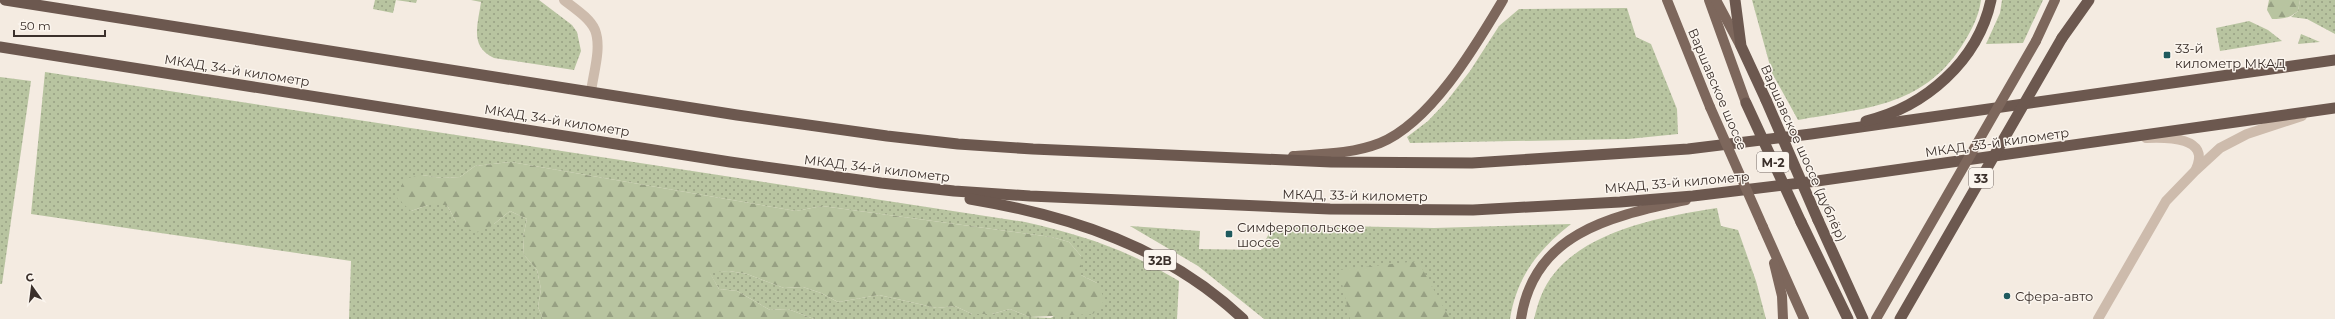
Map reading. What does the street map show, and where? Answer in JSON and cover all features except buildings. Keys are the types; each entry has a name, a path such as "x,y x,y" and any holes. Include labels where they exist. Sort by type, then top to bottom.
{"highway":[{"path":"5,0 591,92 887,136 958,144 1255,160 1402,163 1534,160 1688,148 1811,134 2335,60"},
{"path":"1735,0 1741,46"},
{"path":"1811,134 1878,118 1912,104 1939,85 1960,63 1977,38 1988,13 1991,0"},
{"name":"33","path":"1900,319 2062,38 2090,0"},
{"name":"Варшавское шоссе (дублёр)","path":"1741,46 1863,319"},
{"name":"МКАД, 34-й километр","path":"0,47 730,162 881,183 954,191 1112,201"},
{"name":"Варшавское шоссе","path":"1746,103 1848,319"},
{"name":"МКАД, 33-й километр","path":"1112,201 1330,209 1473,210 1620,202 1755,189 2331,109"},
{"name":"32B","path":"881,183 996,203 1066,220 1113,235 1185,275 1240,317"}],"main road":[{"path":"1255,160 1344,152 1380,142 1399,133 1418,118 1436,98 1488,25 1503,0"},
{"name":"Варшавское шоссе","path":"1667,0 1710,107 1804,319"},
{"name":"Варшавское шоссе","path":"1709,0 1746,103"},
{"name":"Варшавское шоссе (дублёр)","path":"1716,0 1741,46"},
{"path":"1876,319 2036,41 2055,0"},
{"path":"1521,319 1530,288 1542,268 1557,249 1576,234 1599,222 1634,211 1755,189"},
{"path":"1763,227 1782,296 1783,319"}],"street":[{"path":"564,0 580,12 595,29 597,41 591,92"},
{"path":"2098,319 2166,201 2220,148 2247,134 2331,109"},
{"path":"2110,140 2152,138 2182,140 2193,145 2199,153 2199,162 2195,171"}],"green space":[{"path":"375,0 396,0 393,13 373,9"},
{"path":"396,0 417,0 416,3"},
{"path":"471,0 539,0 572,25 577,32 581,51 574,70 494,58 486,53 481,48 477,34 481,2"},
{"path":"1752,0 1981,0 1974,25 1961,47 1945,67 1928,82 1909,94 1889,102 1868,108 1798,120 1772,73"},
{"path":"2002,0 2043,0 2023,43 1986,44 2000,13"},
{"path":"2269,0 2300,0 2298,11 2286,18 2272,19 2267,10"},
{"path":"2300,0 2335,0 2335,34 2307,19 2291,17 2298,11"},
{"path":"1627,8 1636,37 1651,44 1677,109 1678,134 1628,139 1410,143 1407,137 1428,121 1446,102 1470,71 1499,26 1519,9"},
{"path":"2249,21 2268,30 2282,41 2220,51 2216,28"},
{"path":"2301,34 2320,42 2298,44"},
{"path":"45,72 1025,222 1086,238 1105,245 1141,260 1179,281 1177,319 814,319 788,309 770,310 737,291 719,289 709,272 729,271 747,274 784,288 803,287 821,293 838,302 879,295 937,308 955,306 972,314 992,314 1010,309 1030,317 1051,318 1097,283 1081,275 1081,256 1069,242 1052,237 822,206 796,211 511,162 475,166 460,177 442,178 422,175 411,211 428,205 447,205 456,222 494,224 510,211 527,219 523,237 524,255 537,270 541,289 538,307 543,319 349,319 351,261 31,214"},
{"path":"0,77 31,81 2,284 0,284"},
{"path":"511,162 796,211 822,206 1052,237 1069,242 1081,256 1081,275 1097,283 1105,300 1093,314 1030,317 1010,309 992,314 972,314 955,306 937,308 879,295 838,302 821,293 803,287 784,288 747,274 729,271 710,273 719,289 737,291 770,310 788,309 814,319 543,319 538,307 541,289 537,270 524,255 523,237 527,219 510,211 494,224 476,233 456,222 447,205 428,205 411,211 397,198 404,179 422,175 442,178 460,177 475,166"},
{"path":"1717,208 1721,226 1738,230 1756,281 1766,319 1534,319 1541,296 1553,274 1571,257 1592,243 1642,223"},
{"path":"1571,224 1539,254 1531,265 1518,290 1510,319 1264,319 1198,266 1130,226 1200,231 1199,249 1261,250 1270,231 1294,225 1434,228"},
{"path":"1418,261 1450,319 1350,319 1339,270"}],"place":[{"name":"33-й километр МКАД","path":"2167,55"},
{"name":"Симферопольское шоссе","path":"1229,234"},
{"name":"Сфера-авто","path":"2007,296"}]}
